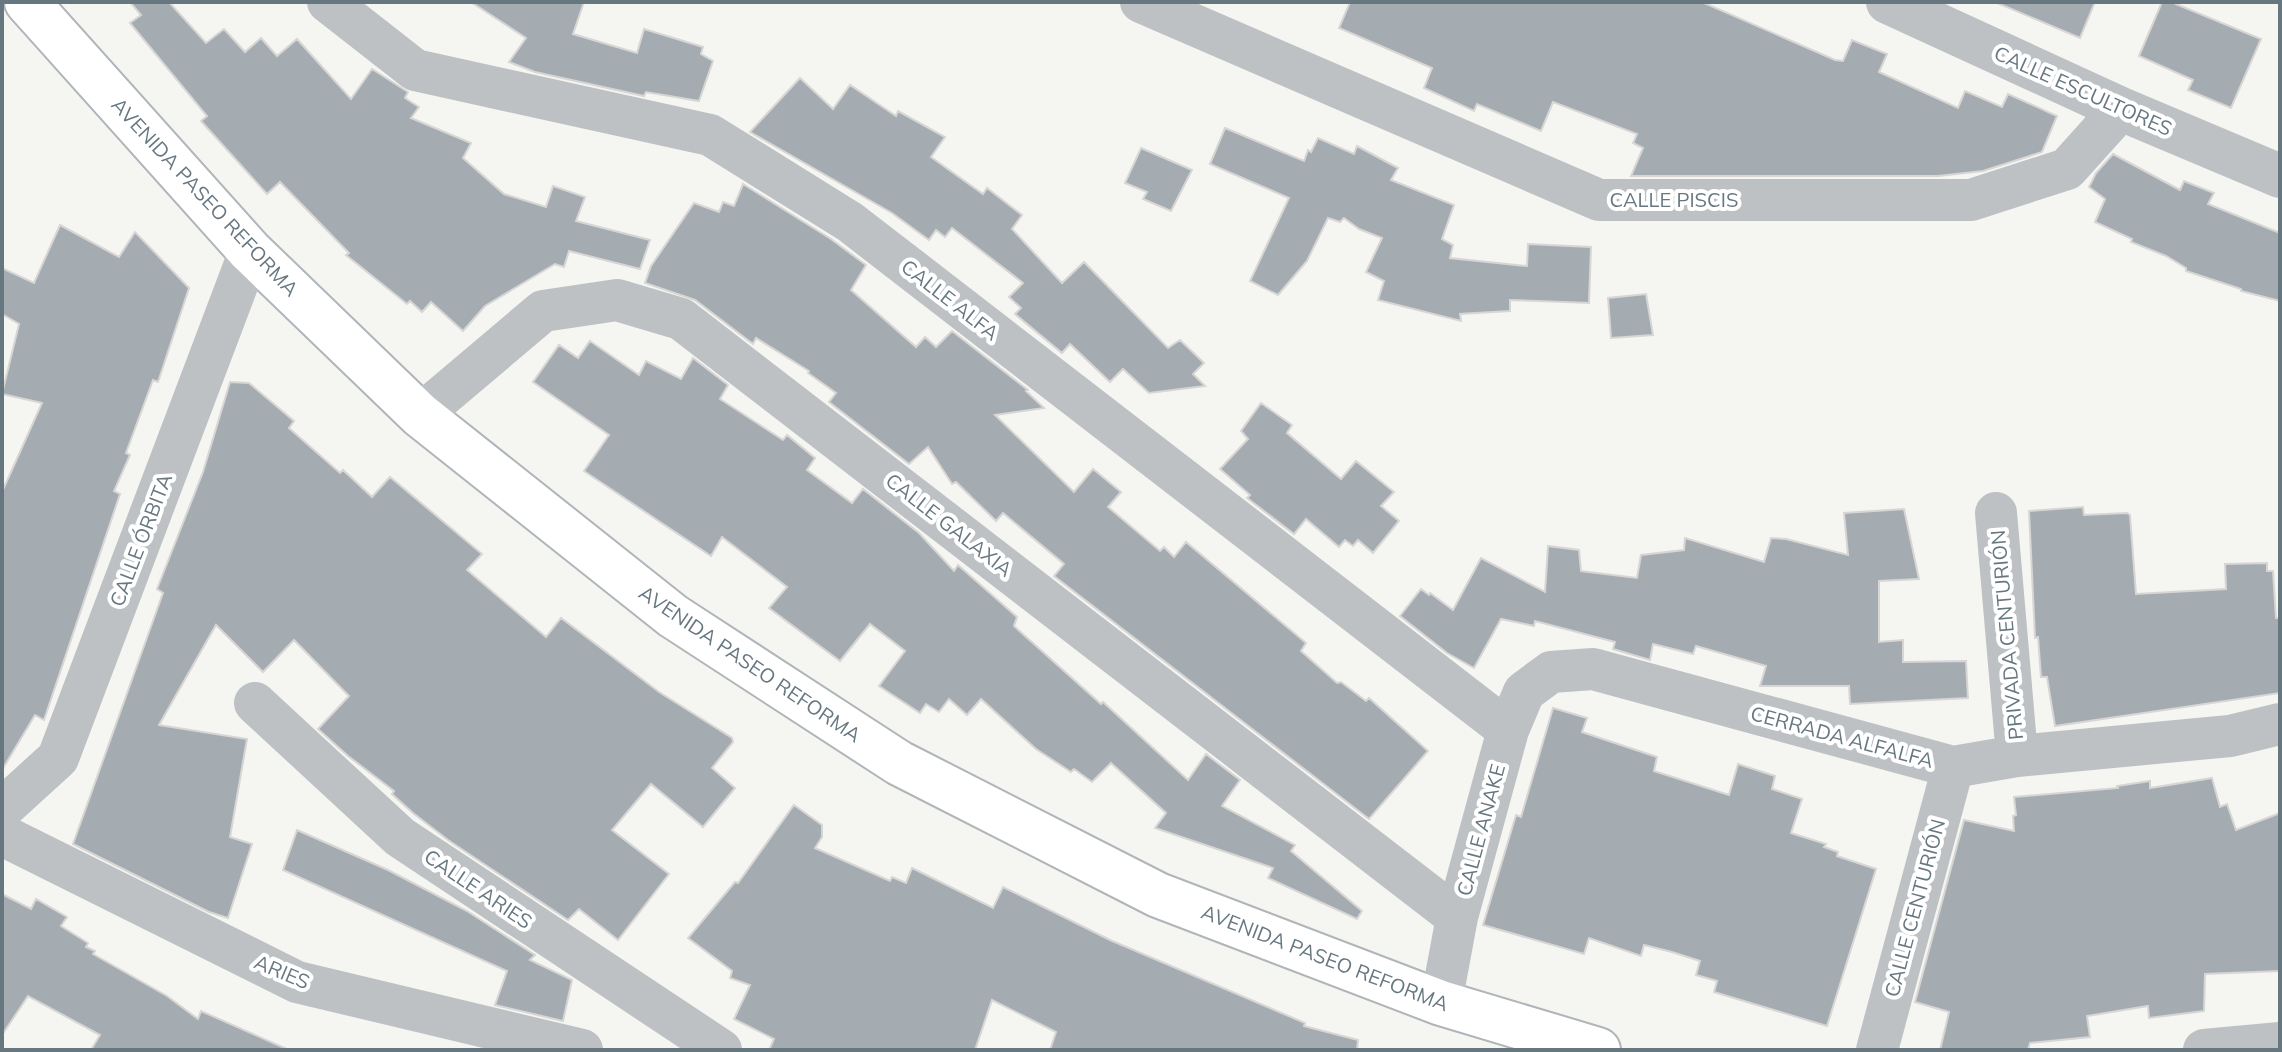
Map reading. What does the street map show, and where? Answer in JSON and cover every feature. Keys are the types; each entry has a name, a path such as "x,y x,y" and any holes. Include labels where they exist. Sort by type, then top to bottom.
{"main road":[{"name":"AVENIDA PASEO REFORMA","path":"27,2 250,251 420,415 673,616 899,763 1158,895 1441,1003 1598,1050"}],"street":[{"name":"CALLE ALFA","path":"328,2 415,70 710,135 850,222 1508,730"},
{"name":"CALLE PISCIS","path":"1141,2 1599,200 1971,200 2067,169 2121,109"},
{"name":"CALLE ESCULTORES","path":"1888,2 2121,109 2280,176"},
{"name":"CALLE ÓRBITA","path":"2,809 58,758 250,251"},
{"name":"CALLE GALAXIA","path":"420,415 543,311 617,300 681,319 1457,917"},
{"name":"PRIVADA CENTURIÓN","path":"1996,513 2017,756"},
{"name":"CERRADA ALFALFA","path":"1551,672 1593,669 1953,767 2017,756 2230,736 2280,724"},
{"name":"CALLE ANAKE","path":"1441,1003 1457,917 1508,730 1524,692 1551,672"},
{"name":"CALLE ARIES","path":"255,703 400,837 721,1050"},
{"name":"CALLE CENTURIÓN","path":"1877,1050 1953,767"},
{"name":"ARIES","path":"2,835 297,982 582,1050"},
{"path":"2204,1050 2280,1043"}],"building":[{"path":"130,2 169,2 206,43 224,29 245,52 261,38 277,56 297,39 351,99 372,69 408,92 405,98 419,107 411,118 471,143 463,158 504,194 546,207 553,186 585,197 576,221 650,240 640,269 569,251 564,267 555,264 485,306 463,331 431,302 422,312 410,301 407,304 346,255 349,253 280,182 267,194 201,121 207,116 130,23 141,15"},
{"path":"471,2 584,2 573,34 637,53 644,29 703,47 701,54 713,61 699,101 646,92 644,96 535,72 509,62 526,38"},
{"path":"1350,2 1702,2 1835,60 1843,61 1852,40 1887,54 1879,72 1958,108 1965,91 2002,107 2008,94 2057,116 2042,152 1983,171 1938,176 1631,176 1643,148 1633,143 1637,134 1553,102 1541,131 1477,104 1474,111 1424,88 1432,68 1339,28"},
{"path":"1995,2 2095,2 2080,38"},
{"path":"2162,2 2171,2 2261,39 2231,108 2188,90 2193,80 2139,56"},
{"path":"800,78 833,109 850,85 896,116 898,111 945,137 931,157 983,194 987,188 1022,215 1012,229 1062,283 1084,262 1168,348 1180,340 1204,363 1193,374 1205,386 1149,393 1123,369 1110,382 1070,344 1062,353 1015,314 1021,308 1009,297 1023,283 952,228 945,237 936,230 929,240 892,213 750,132"},
{"path":"1225,128 1304,161 1318,138 1354,154 1357,146 1398,168 1391,180 1454,205 1442,239 1453,245 1450,258 1527,266 1528,244 1591,247 1589,303 1510,300 1510,311 1460,314 1461,321 1378,300 1384,281 1366,272 1382,238 1359,229 1344,218 1340,222 1328,218 1307,261 1278,295 1250,281 1289,198 1210,164"},
{"path":"1141,148 1192,170 1171,211 1143,199 1147,192 1125,183"},
{"path":"2113,154 2180,190 2184,181 2214,193 2208,204 2280,233 2280,301 2186,271 2166,256 2131,242 2132,239 2095,222 2105,199 2089,187 2096,173"},
{"path":"743,184 831,239 866,265 851,290 916,347 925,337 936,347 952,331 1028,390 1044,408 995,415 1074,492 1093,469 1121,492 1108,507 1160,551 1164,547 1174,557 1186,542 1306,643 1301,651 1337,683 1341,682 1366,701 1369,698 1428,751 1369,819 1054,576 1064,564 1003,513 996,521 956,482 952,484 928,447 909,464 829,402 836,393 809,371 756,338 753,344 695,300 645,283 651,266 694,203 719,212 723,202 734,206"},
{"path":"60,225 119,257 135,232 189,288 158,382 153,380 126,453 130,455 114,491 120,494 44,720 35,715 2,770 2,492 42,403 2,394 19,324 2,314 2,268 34,283"},
{"path":"1646,294 1653,335 1611,338 1608,298"},
{"path":"590,341 639,375 646,361 681,379 693,358 728,385 720,399 783,440 787,435 815,458 807,470 852,503 863,489 919,533 954,571 958,565 1017,617 1014,626 1188,780 1206,754 1240,780 1222,806 1295,845 1291,851 1362,911 1357,919 1268,878 1273,868 1155,828 1166,813 1111,763 1092,782 1074,769 1071,772 1036,749 981,699 967,715 949,699 939,712 926,704 920,713 879,686 905,651 870,624 840,661 769,608 787,587 722,537 711,556 584,471 609,435 533,382 559,345 578,358"},
{"path":"230,382 249,383 294,421 289,428 372,497 390,477 482,554 467,570 546,637 561,618 659,692 732,738 733,742 712,768 735,788 703,827 651,784 612,830 669,874 618,940 579,909 568,920 448,840 318,729 349,696 294,640 263,672 216,625 159,725 247,739 230,837 252,844 228,918 209,912 73,844 163,593 157,589 203,472"},
{"path":"1261,403 1292,425 1287,433 1341,479 1356,461 1394,492 1381,506 1399,521 1373,553 1358,540 1353,546 1345,540 1339,547 1306,519 1294,534 1247,498 1250,495 1220,469 1248,439 1241,431"},
{"path":"2083,507 2084,515 2130,515 2136,594 2226,589 2225,564 2267,563 2267,571 2273,571 2276,618 2280,618 2280,693 2055,726 2047,677 2041,677 2038,637 2035,638 2029,511"},
{"path":"1904,509 1919,579 1879,581 1879,642 1903,640 1903,662 1966,661 1968,698 1850,704 1849,686 1760,686 1766,666 1696,646 1693,654 1653,644 1650,660 1613,649 1615,642 1535,621 1534,626 1501,619 1474,668 1447,653 1400,616 1421,589 1453,610 1481,558 1545,592 1548,546 1579,550 1581,571 1637,578 1641,555 1684,550 1685,538 1764,562 1771,538 1848,555 1844,513"},
{"path":"1553,708 1587,718 1582,732 1657,757 1654,771 1729,795 1738,764 1775,776 1772,789 1802,799 1791,833 1826,844 1824,847 1838,852 1837,856 1876,869 1827,1026 1714,992 1717,981 1696,975 1700,961 1672,952 1644,945 1641,956 1589,938 1584,954 1483,925 1516,815 1521,817"},
{"path":"2212,778 2220,807 2227,804 2236,830 2280,813 2280,971 2205,974 2204,1011 2149,1018 2148,1006 2087,1016 2090,1037 2030,1043 2028,1050 1940,1050 1949,1012 1915,1002 1964,820 2014,831 2014,797 2118,788 2150,781 2150,788"},
{"path":"794,805 822,825 822,837 815,848 890,881 892,877 906,883 912,868 993,908 1003,887 1110,940 1305,1023 1304,1026 1358,1040 1357,1050 1050,1050 1056,1032 992,1000 975,1050 769,1050 774,1039 734,1019 750,985 730,978 732,971 688,938 735,882 738,883"},
{"path":"297,830 388,870 467,911 535,955 530,960 572,980 563,1021 495,1005 507,971 283,870"},
{"path":"2,894 31,909 36,899 67,917 61,926 88,943 86,947 95,951 93,954 167,996 198,1019 201,1011 289,1050 91,1050 100,1035 28,996 2,1035"}]}
